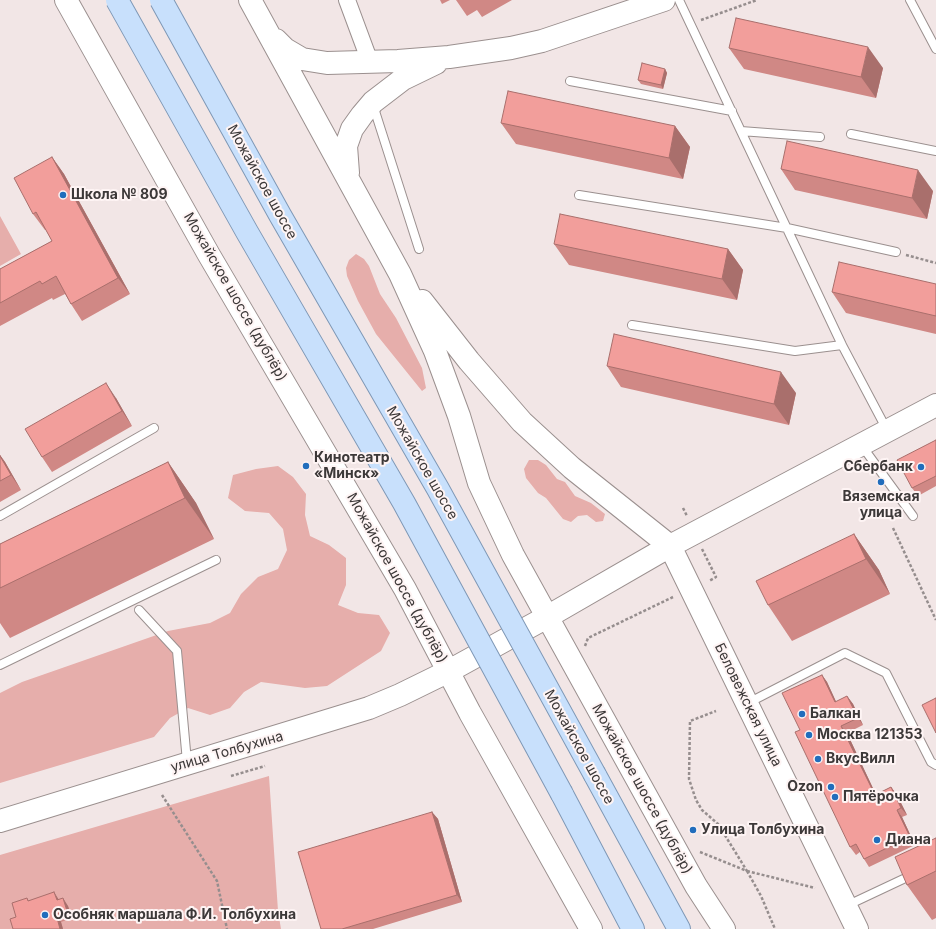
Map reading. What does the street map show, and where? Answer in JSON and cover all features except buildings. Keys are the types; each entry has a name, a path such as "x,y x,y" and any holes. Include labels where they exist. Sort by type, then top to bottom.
{"main road":[{"name":"Можайское шоссе (дублёр)","path":"66,0 205,248 404,589 470,713 591,929"},
{"path":"117,0 247,232 404,503 562,794 633,929"},
{"name":"Можайское шоссе","path":"161,0 280,215 438,489 679,929"},
{"name":"Можайское шоссе (дублёр)","path":"250,0 350,180 400,274 440,365 459,416 480,483 513,555 696,886 724,929"},
{"path":"267,30 285,49 302,59 327,63 449,57 512,48 542,41 666,0"},
{"path":"350,180 347,166 346,146 352,129 373,102 403,78 449,57"},
{"path":"400,274 469,361 522,422 572,468 670,546"},
{"path":"547,617 670,546 936,406"},
{"name":"Беловежская улица","path":"670,546 857,929"},
{"name":"улица Толбухина","path":"0,821 369,708 449,671 547,617"},
{"path":"696,886 717,929"}],"street":[{"path":"347,0 370,62"}],"lane":[{"path":"666,0 691,24 842,345 888,431"},
{"path":"910,0 936,49"},
{"path":"570,81 732,111"},
{"path":"373,102 420,249"},
{"path":"741,131 820,137"},
{"path":"850,134 936,152"},
{"path":"579,195 787,228 896,252"},
{"path":"632,325 795,351 842,345"},
{"path":"0,516 154,428"},
{"path":"861,445 913,516"},
{"path":"0,665 216,560"},
{"path":"139,610 177,651 187,763"},
{"path":"747,703 845,653 886,673 931,762 936,765"},
{"path":"842,900 922,870"}],"path":[{"path":"691,24 757,0"},
{"path":"896,252 936,263"},
{"path":"893,528 936,620"},
{"path":"583,651 588,638 716,577 695,533"},
{"path":"716,711 690,721 689,779 696,800 702,810 718,824 747,871 761,896 775,929"},
{"path":"231,776 265,766"},
{"path":"162,795 217,881 227,929"},
{"path":"695,850 747,871 842,900"}],"shaded area":[{"path":"0,216 21,254 0,266"},
{"path":"356,254 364,259 369,266 380,294 396,318 422,368 426,388 422,391 376,334 358,301 347,276 346,268 349,260"},
{"path":"529,460 538,460 546,465 557,479 565,482 575,496 591,503 605,514 603,521 596,522 587,515 578,516 571,522 563,519 546,498 538,493 526,478 524,469"},
{"path":"278,466 293,477 306,494 305,515 310,536 329,545 346,558 346,585 338,605 358,613 379,615 390,633 381,651 327,686 305,688 261,682 244,692 230,708 210,715 188,708 170,718 154,737 0,783 0,693 22,682 168,631 210,623 230,613 241,594 258,577 278,569 287,550 283,529 269,513 245,511 228,498 233,475 256,469"},
{"path":"269,776 278,911 281,929 0,929 0,855"}],"place":[{"name":"Школа № 809","path":"63,195"},
{"name":"Кинотеатр «Минск»","path":"306,466"},
{"name":"Сбербанк","path":"921,467"},
{"name":"Вяземская улица","path":"881,482"},
{"name":"Балкан","path":"802,714"},
{"name":"Москва 121353","path":"809,735"},
{"name":"ВкусВилл","path":"818,759"},
{"name":"Ozon","path":"831,787"},
{"name":"Пятёрочка","path":"835,797"},
{"name":"Улица Толбухина","path":"693,830"},
{"name":"Диана","path":"877,840"},
{"name":"Особняк маршала Ф.И. Толбухина","path":"45,915"}]}
